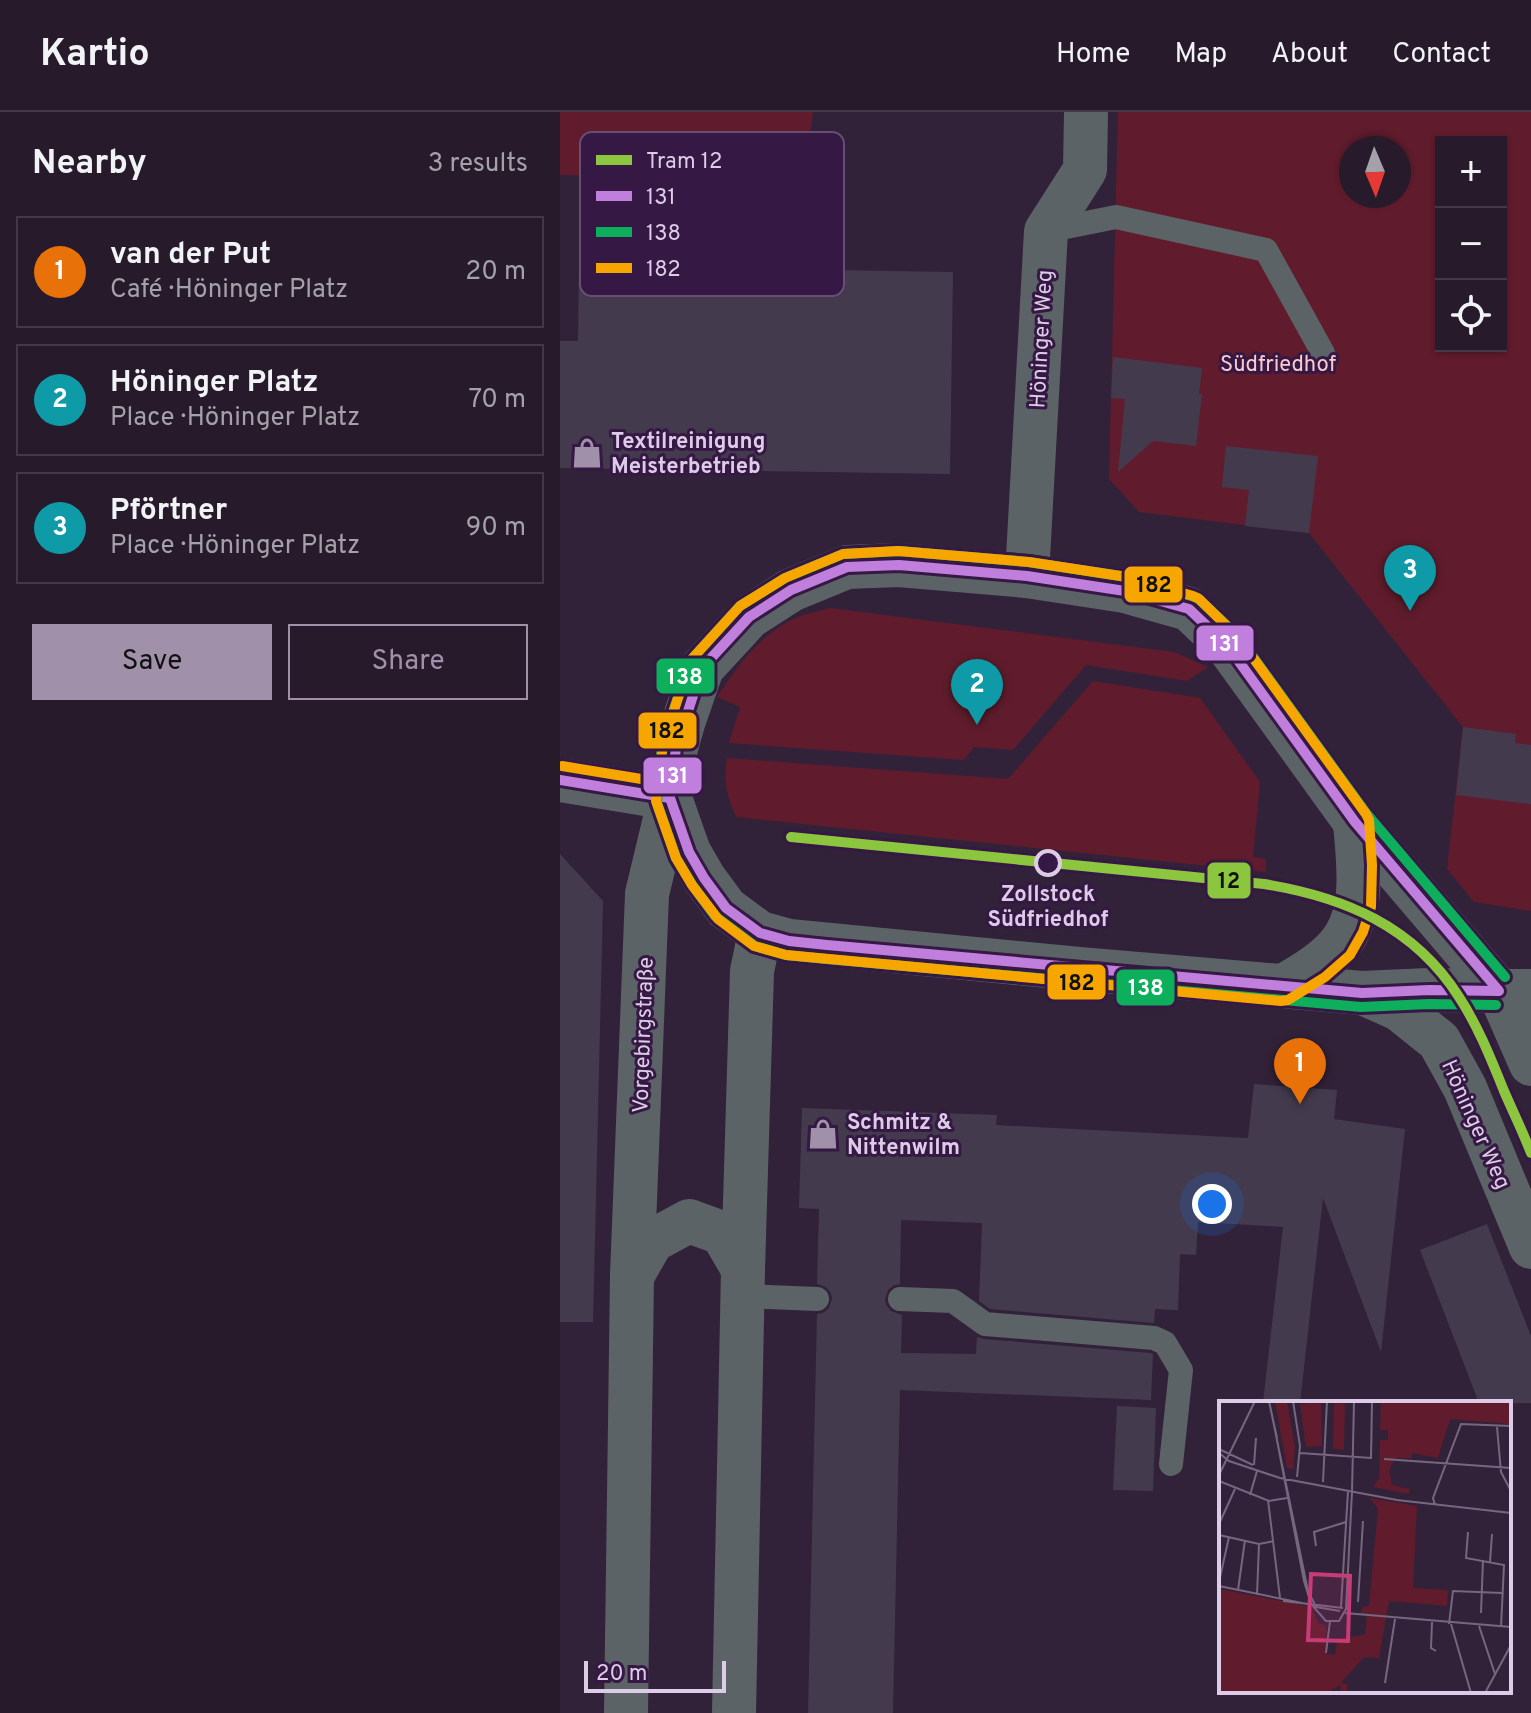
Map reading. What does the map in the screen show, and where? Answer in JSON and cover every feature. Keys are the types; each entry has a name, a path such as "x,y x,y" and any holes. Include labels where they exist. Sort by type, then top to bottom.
{"street":[{"name":"Höninger Weg","path":"1027,576 1046,231 1085,170 1086,112"},
{"name":"Vorgebirgstraße","path":"626,1713 632,1276 647,894 670,798 676,748 702,668 749,617 791,590 847,567 899,565 1027,576 1125,591 1189,609 1227,645 1355,822 1515,991"},
{"path":"560,780 670,798 689,852 704,878 726,908 760,933 789,941 827,945 1282,987 1362,993 1515,991 1531,1064"},
{"path":"1282,987 1316,966 1339,946 1350,926 1357,907 1355,822"},
{"path":"734,1713 752,971 760,933"},
{"name":"Höninger Weg","path":"1362,993 1399,1009 1439,1041 1465,1088 1531,1247"},
{"name":"Vorgebirgstraße","path":"632,1276 652,1241 689,1221 722,1233 743,1282"}],"lane":[{"path":"1046,231 1116,217 1266,250 1323,353"},
{"path":"743,1282 817,1299"},
{"path":"900,1299 953,1301 985,1324 1154,1338 1165,1343 1181,1370 1171,1464"}],"green space":[{"path":"560,112 813,112 811,132 580,132 580,175 560,175"},
{"name":"Südfriedhof","path":"1118,112 1531,112 1531,911 1474,902 1447,869 1463,727 1309,533 1139,512 1109,479"},
{"path":"830,608 1174,652 1208,667 1187,681 1086,665 1013,750 974,747 964,760 729,743 740,707 717,697 733,674 769,634 798,617"},
{"path":"1093,681 1200,698 1260,782 1253,857 1266,859 1266,872 736,817 730,802 726,781 727,758 1008,779"}],"building":[{"path":"579,266 580,296 844,296 844,270 953,272 950,474 560,468 560,341 578,341"},
{"path":"1113,357 1202,368 1196,446 1153,441 1118,472 1125,399 1111,398"},
{"path":"1226,446 1318,456 1309,533 1245,526 1249,490 1222,487"},
{"path":"1463,727 1516,734 1515,743 1531,745 1531,804 1456,795"},
{"path":"560,854 603,901 593,1322 560,1322"},
{"path":"1254,1084 1337,1090 1334,1119 1405,1129 1381,1352 1323,1198 1300,1401 1263,1401 1283,1227 1198,1222 1196,1255 1180,1254 1178,1310 1155,1309 1154,1323 990,1309 979,1301 982,1223 901,1220 900,1284 888,1290 885,1299 891,1311 902,1315 901,1353 976,1354 977,1337 1150,1353 1153,1354 1151,1400 900,1390 893,1713 808,1713 817,1314 829,1308 832,1299 826,1287 817,1284 819,1209 799,1208 802,1108 997,1115 996,1125 1248,1138"},
{"path":"1487,1224 1531,1336 1531,1403 1478,1401 1420,1250"},
{"path":"1117,1406 1156,1408 1153,1491 1113,1490"}],"tram line":[{"name":"12","path":"791,837 1264,884 1322,897 1349,907 1399,933 1441,972 1478,1031 1531,1153"}],"transit line":[{"name":"182","path":"898,551 1029,562 1127,577 1199,599 1238,637 1369,820 1371,907 1363,932 1350,955 1325,977 1288,1000 1281,1001 786,955 754,946 718,919 676,858 656,801 663,744 690,661 740,606 785,578 843,554 898,551"},
{"name":"138","path":"1496,1005 1361,1007 786,955 755,946 715,916 693,886 676,858 657,803 662,745 690,661 740,606 785,578 843,554 900,551 1028,562 1127,577 1198,598 1238,636 1366,813 1505,977"},
{"name":"131","path":"899,565 1027,576 1125,591 1189,609 1227,645 1355,822 1499,991 1362,993 827,945 789,941 760,933 726,908 704,878 689,852 670,798 676,748 702,668 749,617 791,590 847,567 899,565"},
{"name":"182","path":"562,766 672,784"},
{"name":"131","path":"560,780 670,798"}],"place":[{"name":"Textilreinigung Meisterbetrieb","path":"587,453"},
{"name":"Pförtner","path":"1410,611"},
{"name":"Höninger Platz","path":"977,725"},
{"name":"Zollstock Südfriedhof","path":"1048,863"},
{"name":"van der Put","path":"1300,1104"},
{"name":"Schmitz & Nittenwilm","path":"823,1134"}]}
